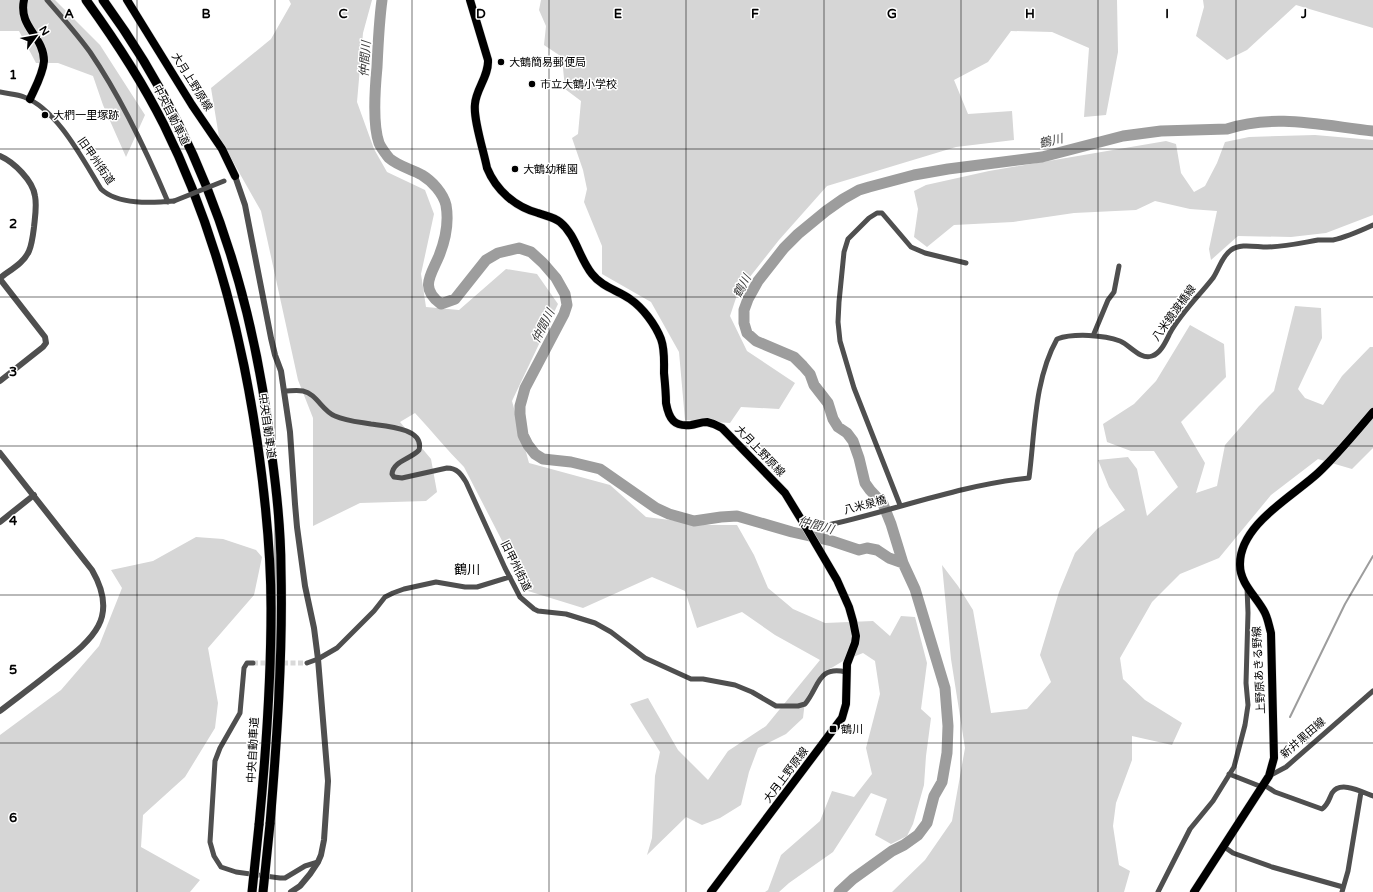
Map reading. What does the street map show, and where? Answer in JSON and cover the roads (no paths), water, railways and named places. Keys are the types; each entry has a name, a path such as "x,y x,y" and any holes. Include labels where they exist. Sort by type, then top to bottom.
{"highway":[{"name":"中央自動車道","path":"86,0 134,70 180,158 195,195 216,256 235,322 243,357 264,499 270,585 269,674 264,775 252,892"},
{"name":"中央自動車道","path":"103,0 145,62 177,119 192,151 206,184 240,282 256,349 269,423 277,498 282,567 282,645 274,784 263,892"}],"main road":[{"path":"24,0 24,19 41,47 44,60 42,72 30,99"},
{"name":"大月上野原線","path":"127,0 192,105 222,149 235,176"},
{"name":"大月上野原線","path":"470,0 488,60 487,70 476,98 475,109 491,177 506,196 520,206 553,217 560,222 569,232 590,273 604,286 632,301 649,320 657,330 661,340 663,350 666,403 670,418 679,424 692,425 708,422 722,428 785,493 837,580 849,606 855,630 855,643 848,658 846,672 846,704 842,718 711,892"},
{"name":"上野原あきる野線","path":"1194,892 1263,786 1269,776 1273,763 1275,748 1271,633 1264,612 1247,586 1241,572 1240,564 1245,542 1257,524 1318,473 1373,412"}],"street":[{"path":"47,0 90,53 140,138 171,202"},
{"name":"旧甲州街道","path":"0,92 30,99 42,107 55,120 101,188 107,194 121,199 141,202 171,202 235,176"},
{"path":"0,156 8,159 16,166 32,187 35,195 36,206 29,251 24,260 0,278 45,337 46,342 43,347 0,381"},
{"path":"235,176 245,205 271,338 281,371 290,432 297,527 305,586 314,628 318,659 328,781 324,840 318,862 303,882 291,892"},
{"path":"900,505 854,388 840,341 838,302 844,252 848,239 869,218 877,213 882,213 911,247 925,253 966,263"},
{"name":"八米鏡渡橋線","path":"900,505 1002,480 1029,478 1036,413 1041,384 1052,348 1057,339 1064,337 1093,336 1120,341 1131,347 1140,355 1147,357 1152,356 1163,346 1178,320 1214,276 1228,252 1233,248 1245,246 1268,247 1295,245 1318,240 1333,240 1353,234 1373,225"},
{"path":"1093,336 1108,300 1114,292 1119,266"},
{"name":"旧甲州街道","path":"284,391 303,391 308,393 328,413 336,417 352,421 391,426 414,435 419,442 419,450 394,468 392,474 394,477 402,478 447,468 454,469 458,472 466,482 520,597 534,609 566,614 596,623 611,632 645,658 692,679 718,681 743,688 776,706 798,706 805,704 820,679 827,673 837,670 846,672"},
{"path":"0,453 34,495 95,576 103,595 102,615 98,627 87,643 0,711"},
{"path":"0,522 34,495"},
{"name":"八米泉橋","path":"806,527 836,523 900,505"},
{"path":"307,664 338,648 385,598 393,593 436,582 465,587 478,587 510,577"},
{"path":"1158,892 1190,829 1213,801 1234,767 1245,725 1248,704 1246,683 1248,613 1247,586"},
{"path":"253,663 247,663 244,668 240,714 220,748 215,761 210,842 214,856 221,867 236,872 280,878 285,878 305,866 318,862"},
{"name":"新井黒田線","path":"1269,776 1286,767 1373,691"},
{"path":"1229,774 1322,809 1325,807 1333,791 1338,788 1350,788 1373,796"},
{"path":"1223,846 1233,853 1342,890 1348,871 1361,792"}],"waterway":[{"name":"仲間川","path":"382,0 375,85 375,126 379,143 386,155 393,161 422,175 430,181 440,192 445,201 447,211 445,238 439,256 430,275 430,292 441,304 455,299 486,260 498,253 519,248 531,252 543,263 556,278 565,294 567,305 564,314 525,388 520,406 523,435 535,454 543,459 571,462 600,469 656,508 669,514 694,521 737,516 792,532 832,541 859,550 867,548 877,550 889,558 903,563"},
{"name":"鶴川","path":"839,892 853,879 892,851 918,835 927,823 934,796 942,782 947,753 948,726 945,688 915,589 903,563 891,524 883,504 865,483 853,441 847,433 838,427 833,419 828,403 814,385 810,374 803,366 794,357 756,341 747,333 744,323 744,310 758,281 784,248 798,234 843,199 859,190 914,175 948,169 1042,157 1123,136 1161,131 1227,129 1245,124 1281,121 1373,131"},
{"path":"1290,717 1345,604 1373,556"}],"tunnel":[{"path":"253,663 307,663"}],"place":[{"name":"大鶴簡易郵便局","path":"501,62"},
{"name":"市立大鶴小学校","path":"532,84"},
{"name":"大椚一里塚跡","path":"45,115"},
{"name":"大鶴幼稚園","path":"515,169"},
{"name":"鶴川","path":"833,729"}],"district":[{"name":"鶴川","path":"467,570"}]}
